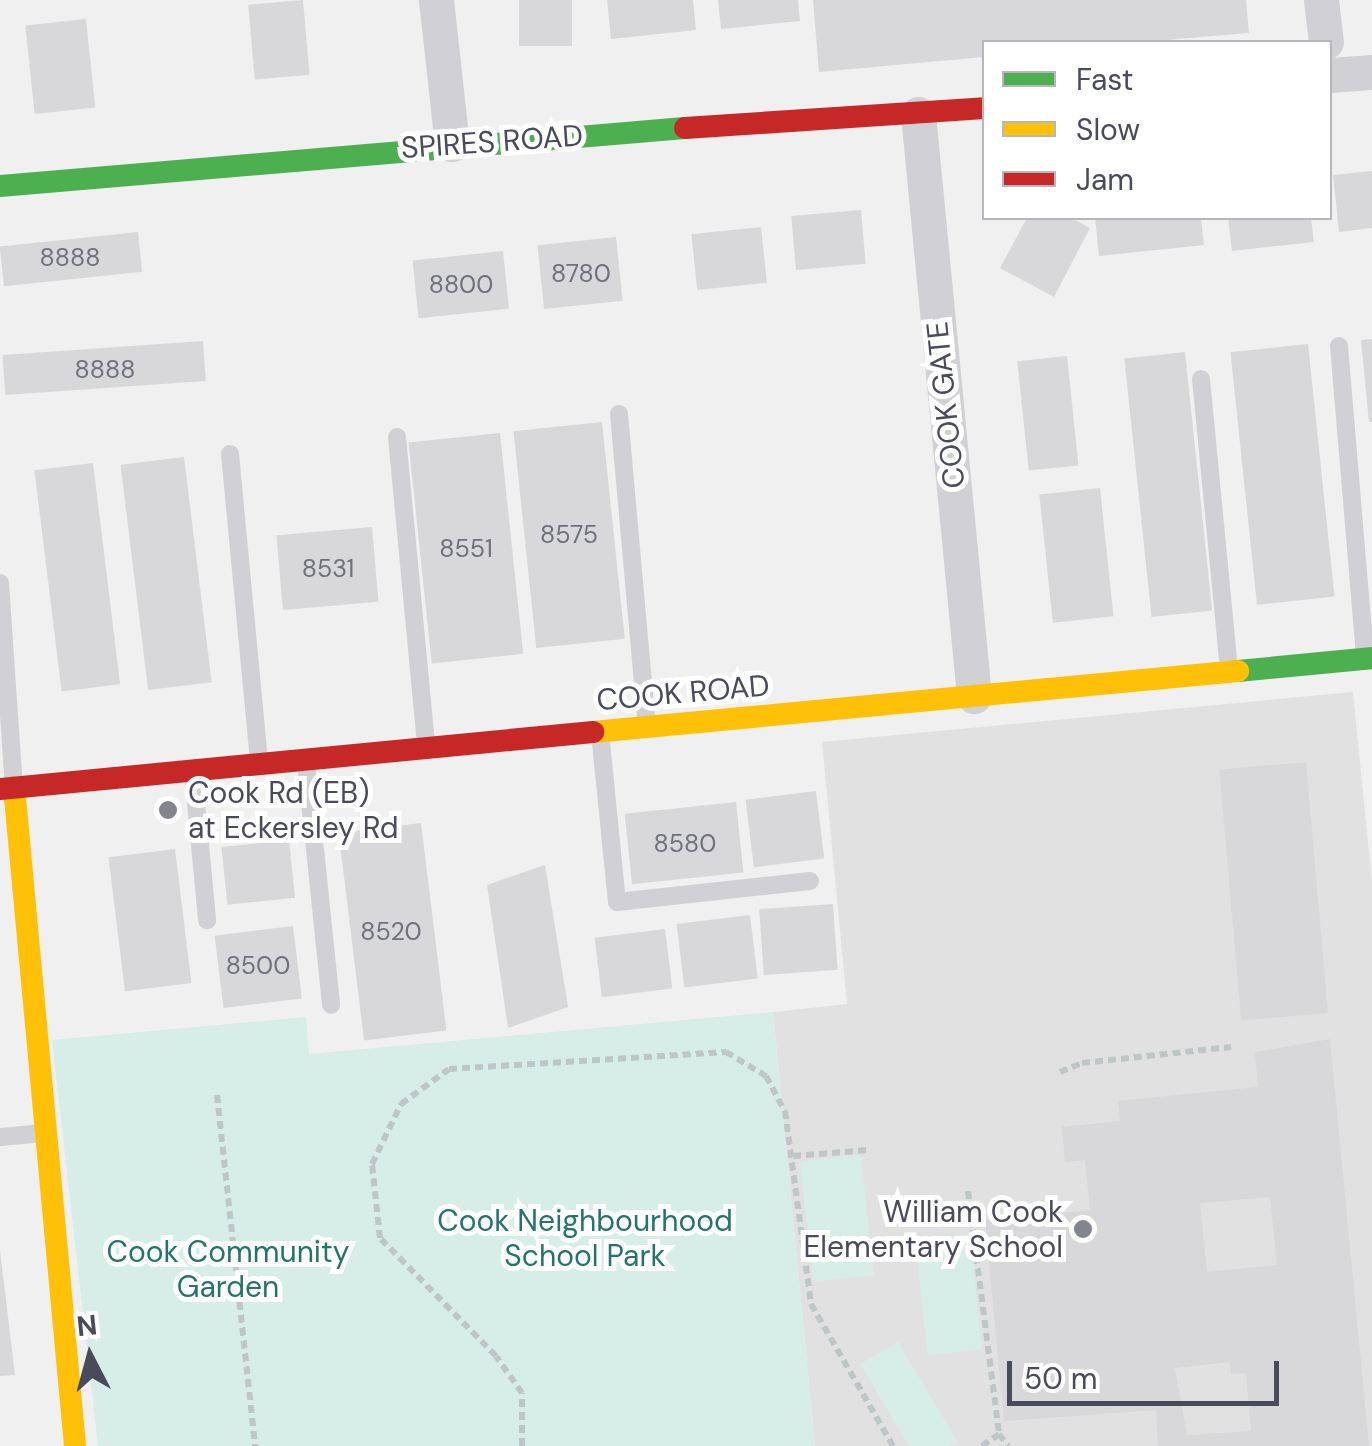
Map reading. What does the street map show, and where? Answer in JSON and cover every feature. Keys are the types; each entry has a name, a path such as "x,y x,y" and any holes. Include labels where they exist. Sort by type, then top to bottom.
{"street":[{"path":"436,0 452,144"},
{"path":"1321,0 1326,40"},
{"path":"1332,75 1372,72"},
{"name":"SPIRES ROAD","path":"0,186 452,144 982,108"},
{"name":"COOK GATE","path":"918,114 974,696"},
{"name":"COOK ROAD","path":"7,788 1368,658"},
{"path":"7,788 75,1446"}],"lane":[{"path":"1340,346 1368,658"},
{"path":"1201,379 1229,671"},
{"path":"619,414 647,727"},
{"path":"398,437 426,748"},
{"path":"230,454 259,764"},
{"path":"0,583 7,788"},
{"path":"600,732 617,902 810,881"},
{"path":"306,760 331,1005"},
{"path":"193,770 207,920"},
{"path":"0,1138 45,1133"}],"path":[{"path":"1060,1072 1082,1063 1231,1046"},
{"path":"522,1446 522,1392 496,1356 380,1238 372,1164 401,1104 450,1069 726,1052 766,1076 786,1110 811,1304 893,1446"},
{"path":"217,1095 255,1446"},
{"path":"794,1156 869,1150"},
{"path":"968,1191 999,1434 1008,1446"},
{"path":"982,1446 999,1434"}],"shaded area":[{"name":"William Cook Elementary School","path":"1353,692 1372,883 1372,1446 815,1446 773,1012 847,1004 822,742"}],"green space":[{"name":"Cook Neighbourhood School Park","path":"773,1012 815,1446 98,1446 52,1040 306,1017 309,1054"},
{"path":"861,1155 874,1275 813,1282 800,1161"},
{"path":"970,1234 982,1349 927,1355 915,1240"},
{"path":"898,1342 958,1442 950,1446 909,1446 860,1364"}],"building":[{"path":"303,0 310,75 255,80 248,5"},
{"path":"519,0 572,0 572,46 519,46"},
{"path":"607,0 693,0 696,30 611,39"},
{"path":"718,0 798,0 800,21 721,29"},
{"path":"813,0 1246,0 1249,33 1166,40 982,40 982,57 819,72"},
{"path":"86,19 95,108 35,114 25,25"},
{"path":"1372,171 1372,228 1339,232 1333,175"},
{"path":"861,210 866,264 796,270 791,216"},
{"path":"1026,220 1075,220 1090,228 1054,297 1000,268"},
{"path":"1095,220 1201,220 1204,245 1099,256"},
{"path":"1228,220 1311,220 1314,242 1232,251"},
{"path":"761,227 767,283 697,290 691,234"},
{"path":"138,232 142,272 4,286 0,247"},
{"path":"616,237 623,301 544,309 537,245"},
{"path":"503,251 509,309 419,318 412,261"},
{"path":"1372,339 1372,422 1369,422 1361,340"},
{"path":"203,341 206,381 5,395 2,355"},
{"path":"1308,344 1335,597 1257,605 1230,352"},
{"path":"1185,352 1212,611 1152,617 1124,358"},
{"path":"1067,356 1078,465 1029,471 1017,361"},
{"path":"602,422 625,639 536,648 513,431"},
{"path":"500,433 523,654 432,663 409,443"},
{"path":"184,457 212,682 148,690 120,465"},
{"path":"93,463 120,684 62,692 34,470"},
{"path":"1100,488 1113,616 1053,623 1039,494"},
{"path":"372,527 379,602 283,610 276,535"},
{"path":"1306,762 1328,1013 1241,1021 1219,770"},
{"path":"816,791 824,858 754,867 746,800"},
{"path":"736,802 743,873 632,884 625,814"},
{"path":"421,823 446,1030 364,1041 339,833"},
{"path":"289,840 295,898 227,905 221,847"},
{"path":"175,849 191,983 125,991 108,857"},
{"path":"545,865 568,1007 508,1028 487,885"},
{"path":"833,904 838,970 764,975 759,909"},
{"path":"750,915 758,979 684,988 677,924"},
{"path":"293,926 302,998 223,1008 215,936"},
{"path":"665,929 672,989 602,997 595,938"},
{"path":"1330,1039 1369,1446 1158,1446 1156,1410 1004,1421 985,1220 1090,1210 1085,1160 1065,1162 1062,1127 1120,1121 1118,1101 1258,1087 1255,1052","holes":["1270,1197 1277,1265 1207,1272 1200,1203","1230,1362 1231,1374 1246,1373 1251,1431 1187,1435 1175,1368"]},
{"path":"0,1250 15,1375 0,1376"}],"traffic: fast":[{"path":"0,186 685,128"},
{"path":"1238,671 1372,658"}],"traffic: slow":[{"path":"593,732 1238,671"},
{"path":"14,787 75,1446"}],"traffic: jam":[{"path":"685,128 982,108"},
{"path":"0,789 593,732"}],"place":[{"name":"Cook Rd (EB) at Eckersley Rd","path":"168,810"},
{"name":"William Cook Elementary School","path":"1083,1229"}],"park label":[{"name":"Cook Community Garden","path":"228,1269"}]}
